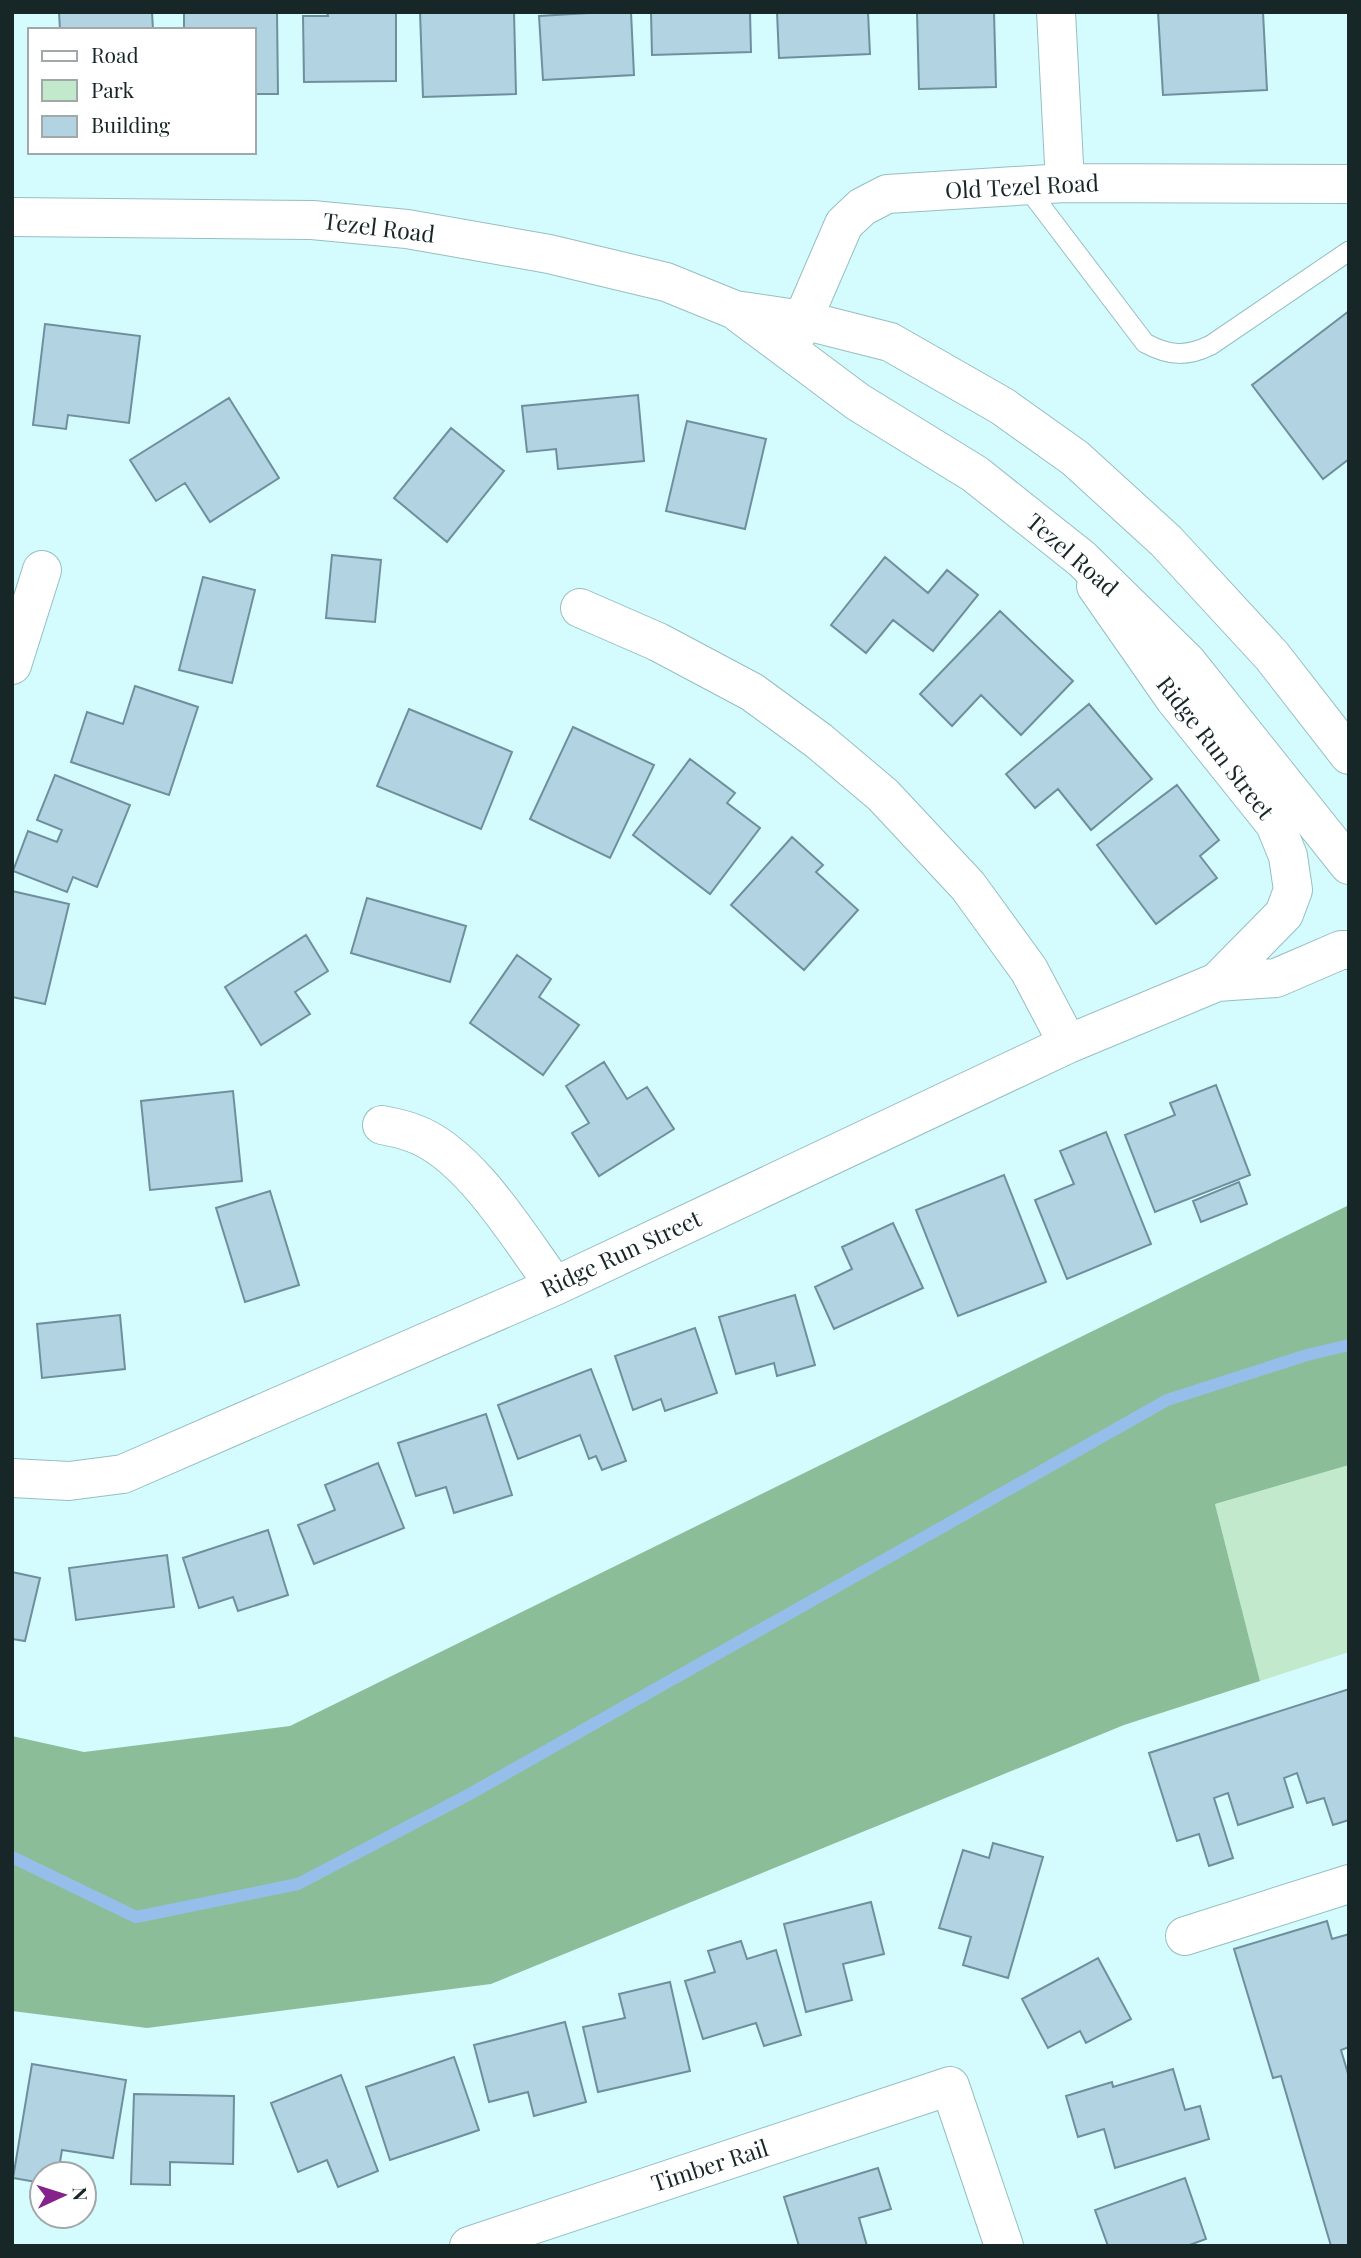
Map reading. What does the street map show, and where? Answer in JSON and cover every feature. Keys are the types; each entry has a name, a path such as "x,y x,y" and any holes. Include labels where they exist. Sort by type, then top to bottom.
{"street":[{"path":"1056,12 1065,183"},
{"name":"Old Tezel Road","path":"796,336 844,224 862,207 887,194 1065,183 1349,184"},
{"name":"Tezel Road","path":"12,217 312,220 407,229 549,254 666,282 796,336 890,341 1002,406 1075,458 1175,550 1272,656 1349,755"},
{"name":"Tezel Road","path":"796,336 858,402 975,474 1071,550 1187,662 1349,865"},
{"name":"Ridge Run Street","path":"1071,550 1174,698 1275,824 1288,856 1293,890 1284,914 1217,982"},
{"path":"12,665 42,570"},
{"path":"580,608 657,642 752,692 819,741 883,795 968,886 1028,970 1068,1044"},
{"name":"Ridge Run Street","path":"12,1478 69,1481 123,1474 555,1286 1068,1044 1217,982 1276,978 1341,950 1349,950"},
{"path":"382,1125 415,1133 444,1150 474,1177 555,1286"},
{"path":"1185,1936 1349,1884"},
{"name":"Timber Rail","path":"469,2246 950,2087 1004,2246"}],"lane":[{"path":"1026,185 1145,343 1157,350 1193,354 1349,251"}],"green space":[{"path":"1349,1205 1349,1465 1215,1504 1260,1681 1124,1725 491,1984 147,2028 12,2011 12,1736 84,1752 290,1726"},
{"path":"1349,1465 1349,1652 1260,1681 1215,1504"}],"building":[{"path":"59,12 152,12 153,28 60,28"},
{"path":"184,12 277,12 278,94 256,94 256,28 184,28"},
{"path":"327,12 396,12 396,81 304,82 303,16 328,16"},
{"path":"420,12 514,12 516,94 423,97"},
{"path":"631,12 634,75 543,80 539,16"},
{"path":"651,12 750,12 751,52 652,55"},
{"path":"777,12 868,12 870,54 779,58"},
{"path":"917,12 994,12 996,87 919,89"},
{"path":"1158,12 1263,12 1267,90 1163,95"},
{"path":"1349,311 1349,459 1323,479 1252,385"},
{"path":"45,324 140,336 129,423 68,415 66,429 33,425"},
{"path":"638,395 644,461 558,469 556,449 527,452 522,406"},
{"path":"229,398 279,478 210,522 185,483 156,501 130,460"},
{"path":"687,421 766,439 745,529 666,511"},
{"path":"451,428 504,471 447,542 394,498"},
{"path":"332,555 381,560 375,622 326,618"},
{"path":"885,557 928,593 947,570 978,595 933,651 893,620 866,653 831,625"},
{"path":"203,577 255,590 232,683 179,670"},
{"path":"1000,611 1073,681 1021,735 981,695 952,726 920,694"},
{"path":"135,686 198,707 169,795 71,762 87,712 123,724"},
{"path":"1089,704 1152,779 1091,830 1058,789 1035,808 1006,774"},
{"path":"409,709 512,752 481,829 377,786"},
{"path":"573,727 654,765 610,858 530,819"},
{"path":"690,759 735,793 727,803 760,828 710,894 633,835"},
{"path":"55,775 130,805 97,887 73,877 67,892 13,871 28,831 57,842 62,830 37,820"},
{"path":"1177,785 1219,840 1200,856 1217,878 1156,924 1097,845"},
{"path":"792,837 823,865 816,872 858,910 804,970 731,905"},
{"path":"12,891 69,904 45,1004 12,997"},
{"path":"367,898 466,926 450,982 351,953"},
{"path":"306,935 328,971 295,992 310,1014 261,1045 225,987"},
{"path":"517,955 551,979 539,997 579,1025 543,1075 470,1023"},
{"path":"604,1062 627,1099 647,1087 674,1129 599,1176 572,1133 589,1123 566,1086"},
{"path":"1216,1085 1250,1175 1155,1212 1125,1135 1175,1115 1170,1103"},
{"path":"233,1091 242,1181 150,1190 141,1101"},
{"path":"1106,1132 1151,1244 1067,1279 1035,1200 1074,1184 1060,1151"},
{"path":"1004,1175 1046,1282 958,1316 916,1210"},
{"path":"1239,1182 1247,1204 1201,1222 1193,1201"},
{"path":"270,1191 299,1285 245,1302 216,1208"},
{"path":"893,1223 923,1288 834,1329 815,1287 852,1269 842,1247"},
{"path":"795,1295 815,1365 777,1376 774,1363 736,1374 719,1317"},
{"path":"120,1315 125,1369 42,1378 37,1324"},
{"path":"695,1328 717,1393 665,1411 661,1399 633,1410 615,1356"},
{"path":"591,1369 626,1461 602,1470 596,1456 589,1459 580,1435 518,1459 498,1405"},
{"path":"486,1414 512,1495 454,1513 446,1487 416,1496 398,1443"},
{"path":"378,1463 404,1528 314,1564 298,1525 335,1510 325,1485"},
{"path":"268,1530 288,1595 238,1611 233,1597 199,1608 183,1558"},
{"path":"167,1555 174,1607 76,1620 69,1568"},
{"path":"12,1572 40,1578 25,1641 12,1639"},
{"path":"1349,1689 1349,1820 1333,1825 1324,1798 1307,1803 1297,1773 1284,1778 1293,1807 1238,1825 1228,1793 1214,1798 1233,1858 1209,1866 1199,1834 1177,1841 1149,1753"},
{"path":"993,1843 1043,1857 1008,1978 963,1965 971,1937 939,1928 963,1850 989,1858"},
{"path":"871,1902 884,1954 843,1964 852,2000 806,2012 784,1924"},
{"path":"1327,1921 1332,1939 1349,1934 1349,2047 1341,2050 1349,2077 1349,2246 1331,2246 1281,2076 1273,2078 1234,1949"},
{"path":"741,1941 747,1959 776,1950 801,2035 764,2046 756,2023 703,2039 685,1981 715,1972 708,1951"},
{"path":"1098,1958 1131,2019 1086,2043 1080,2031 1048,2048 1022,1999"},
{"path":"670,1982 690,2071 598,2092 583,2027 625,2018 619,1994"},
{"path":"565,2022 586,2102 534,2116 528,2092 489,2102 474,2045"},
{"path":"454,2057 479,2130 390,2160 366,2087"},
{"path":"32,2064 126,2080 113,2158 62,2150 60,2160 28,2160 28,2181 13,2178"},
{"path":"1173,2069 1185,2110 1200,2106 1209,2139 1115,2168 1104,2129 1078,2137 1066,2096 1112,2082 1113,2087"},
{"path":"341,2075 378,2171 338,2187 327,2160 298,2172 271,2103"},
{"path":"134,2094 234,2096 233,2164 170,2162 170,2185 131,2184"},
{"path":"878,2168 891,2209 859,2218 867,2246 799,2246 784,2197"},
{"path":"1185,2178 1206,2239 1187,2246 1108,2246 1095,2210"}],"waterway":[{"path":"12,1857 136,1917 298,1884 468,1795 1167,1400 1307,1355 1349,1345"}]}
